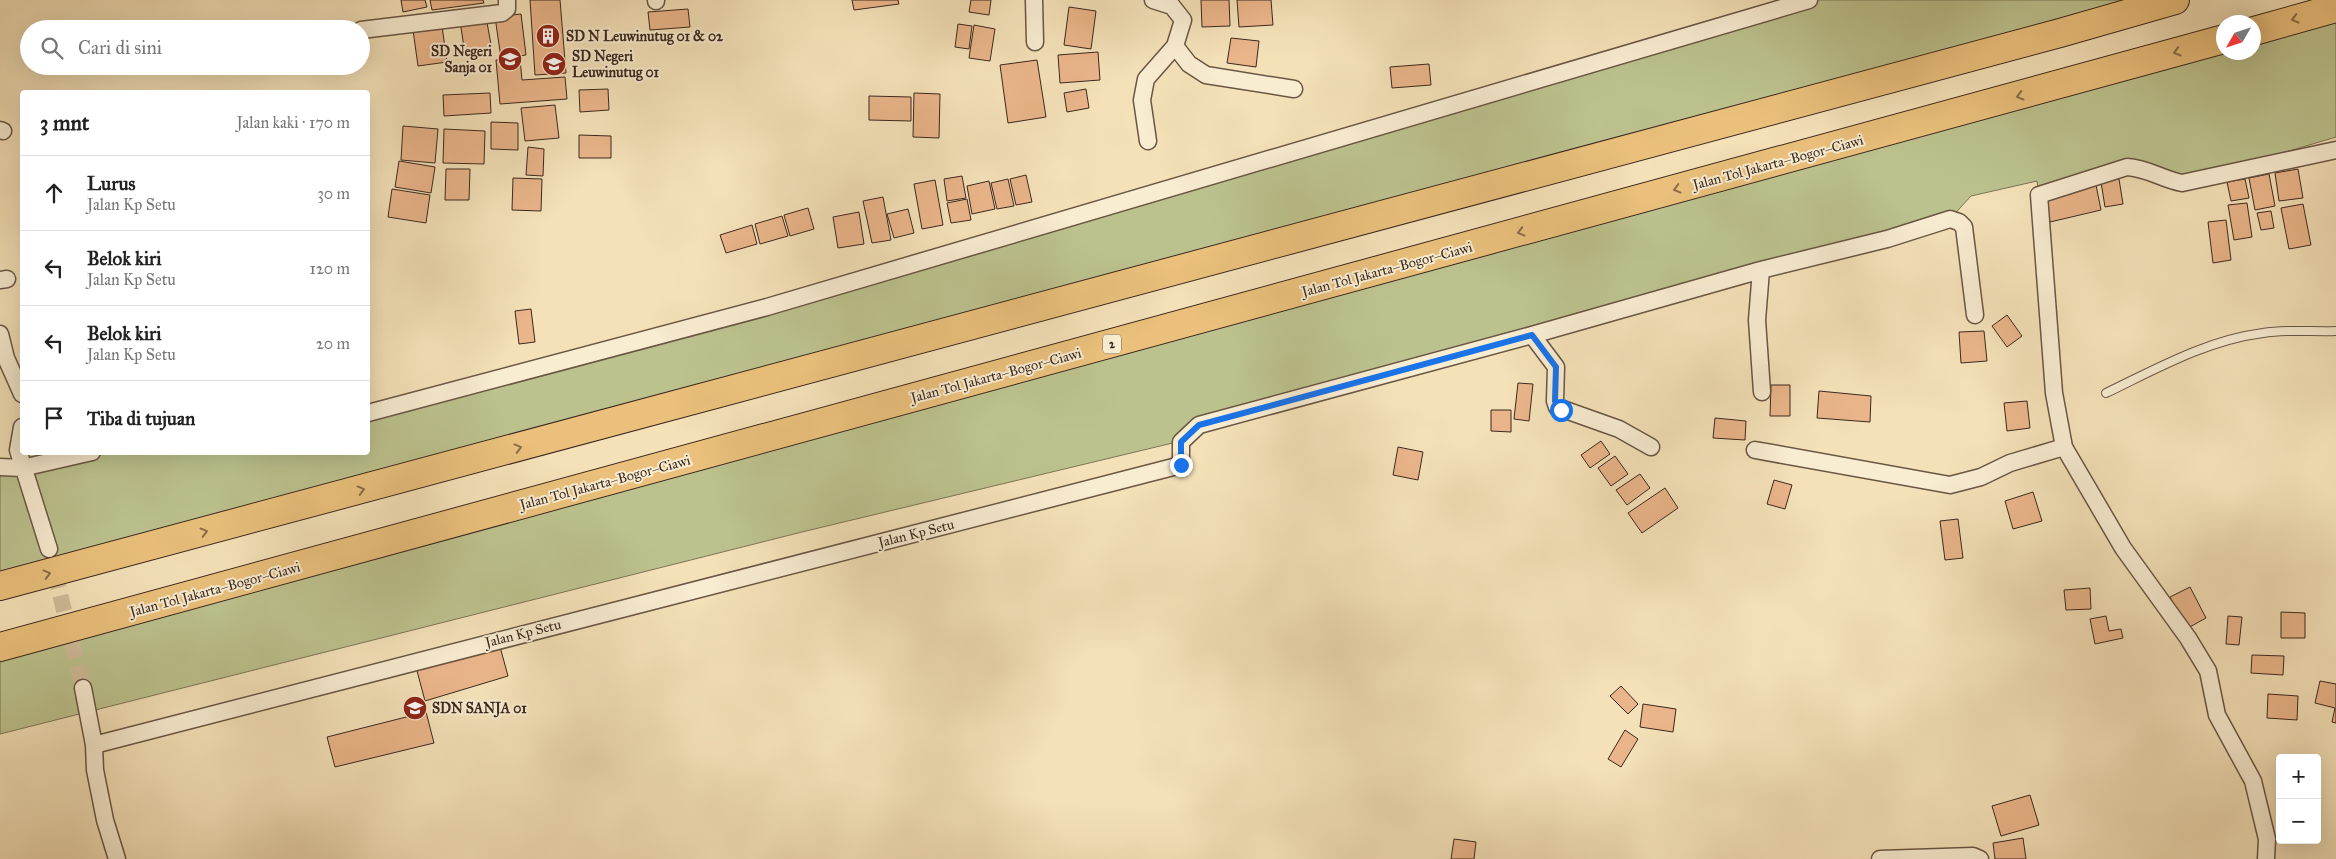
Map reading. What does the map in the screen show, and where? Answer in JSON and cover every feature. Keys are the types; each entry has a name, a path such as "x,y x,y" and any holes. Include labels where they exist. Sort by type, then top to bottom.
{"highway":[{"path":"0,586 2051,35 2175,0"},
{"path":"2261,29 2336,8"},
{"name":"Jalan Tol Jakarta–Bogor–Ciawi","path":"0,647 2216,41"}],"street":[{"path":"370,29 502,13 507,9 507,0"},
{"path":"1034,0 1035,42"},
{"path":"1148,141 1142,100 1146,79 1175,46 1183,20 1172,6 1153,0"},
{"path":"370,413 768,307 1809,0"},
{"path":"1175,46 1189,64 1206,75 1294,89"},
{"path":"2266,859 2267,839 2253,781 2218,715 2208,671 2188,638 2123,548 2064,447 2054,393 2038,195 2127,167 2142,168 2169,181 2182,183 2336,150"},
{"path":"1651,448 1619,429 1557,407 1555,401 1556,367 1532,335 1761,270 1887,239 1950,219 1959,222 1964,227 1975,315"},
{"path":"1761,270 1757,320 1762,392"},
{"path":"0,334 6,358 20,390"},
{"name":"Jalan Kp Setu","path":"94,744 1181,465 1181,442 1199,425 1532,335"},
{"path":"20,438 18,450 22,468 49,549"},
{"path":"1755,450 1950,484 1981,477 2010,463 2064,447"},
{"path":"0,467 22,468 79,455"},
{"path":"83,688 94,744 95,770 117,859"},
{"path":"1880,859 1972,856 1980,859"}],"lane":[{"path":"2106,393 2186,354 2224,342 2263,332 2336,331"}],"green space":[{"path":"1809,0 2170,0 0,586 0,467 66,455 370,455 370,412"},
{"path":"2336,8 2336,137 2182,183 2142,168 2039,195 2037,181 1971,196 1950,219 1199,425 1181,441 802,532 0,734 0,647 2216,54 2216,60 2261,60 2261,29"}],"building":[{"path":"401,0 425,0 427,7 403,12"},
{"path":"430,0 483,0 484,3 432,10"},
{"name":"SD N Leuwinutug 01 & 02","path":"530,0 560,0 566,73 535,75"},
{"path":"852,0 898,0 899,4 854,10"},
{"path":"971,0 991,0 989,15 969,12"},
{"path":"1201,0 1229,0 1230,26 1202,27"},
{"path":"1237,0 1271,0 1273,25 1239,27"},
{"path":"1069,7 1096,11 1091,49 1064,45"},
{"path":"688,9 690,27 650,30 648,12"},
{"path":"521,14 526,55 501,58 495,17"},
{"path":"486,17 492,50 465,54 460,21"},
{"path":"958,24 972,26 969,49 955,47"},
{"path":"974,25 995,29 990,61 969,58"},
{"path":"442,26 447,62 418,66 413,30"},
{"path":"1231,38 1259,41 1256,67 1227,63"},
{"path":"1098,52 1100,80 1060,83 1058,55"},
{"path":"520,59 522,80 565,77 567,99 500,104 496,60"},
{"path":"1037,60 1046,117 1008,123 1000,65"},
{"path":"1429,64 1431,85 1392,88 1390,67"},
{"path":"608,89 609,110 580,112 579,90"},
{"path":"1086,89 1089,108 1067,112 1064,93"},
{"path":"490,93 491,113 444,116 443,95"},
{"path":"914,93 940,94 939,138 913,137"},
{"path":"869,96 911,97 911,121 869,120"},
{"path":"555,105 559,138 525,141 521,108"},
{"path":"491,122 518,123 518,150 491,149"},
{"path":"403,126 438,129 435,163 401,160"},
{"path":"444,129 485,131 484,164 443,163"},
{"path":"579,135 611,136 611,158 579,158"},
{"path":"528,147 544,149 543,176 526,175"},
{"path":"399,161 435,167 431,193 395,187"},
{"path":"446,169 470,169 469,200 445,200"},
{"path":"2298,169 2303,198 2279,201 2275,173"},
{"path":"2269,174 2275,206 2255,210 2249,178"},
{"path":"1026,175 1032,202 1016,205 1010,179"},
{"path":"962,176 966,198 947,201 944,179"},
{"path":"513,178 542,179 541,211 512,210"},
{"path":"1008,179 1014,206 997,209 991,183"},
{"path":"2119,179 2123,204 2105,207 2101,182"},
{"path":"2245,179 2249,198 2231,201 2227,182"},
{"path":"935,180 943,225 922,229 914,184"},
{"path":"989,181 995,209 972,214 967,186"},
{"path":"2096,185 2101,210 2050,222 2045,197"},
{"path":"392,189 430,195 426,223 388,217"},
{"path":"883,197 891,240 872,243 863,201"},
{"path":"967,199 971,220 951,223 947,203"},
{"path":"2247,203 2252,237 2234,240 2228,205"},
{"path":"2303,204 2311,245 2289,249 2281,208"},
{"path":"808,208 814,229 790,236 784,215"},
{"path":"908,209 914,233 894,238 887,214"},
{"path":"2271,211 2274,228 2261,230 2257,213"},
{"path":"859,212 864,244 838,248 833,217"},
{"path":"782,216 788,236 760,244 755,224"},
{"path":"2226,220 2231,260 2213,263 2208,222"},
{"path":"752,225 757,244 726,253 720,235"},
{"path":"531,309 535,342 519,344 515,311"},
{"path":"2007,315 2022,336 2007,347 1992,326"},
{"path":"1984,331 1987,361 1961,363 1959,332"},
{"path":"1518,383 1533,384 1529,421 1514,419"},
{"path":"1771,385 1790,385 1790,416 1770,416"},
{"path":"1819,391 1871,396 1870,422 1817,418"},
{"path":"2027,401 2030,428 2007,431 2004,403"},
{"path":"1491,410 1511,410 1511,432 1491,431"},
{"path":"1715,418 1746,421 1745,440 1713,438"},
{"path":"1601,441 1610,454 1590,468 1581,455"},
{"path":"1398,447 1423,452 1418,480 1393,475"},
{"path":"1615,456 1628,474 1611,486 1598,468"},
{"path":"1640,474 1650,488 1627,505 1616,490"},
{"path":"1774,480 1792,485 1785,509 1767,504"},
{"path":"1665,488 1678,508 1642,533 1628,513"},
{"path":"2033,492 2042,521 2013,529 2005,501"},
{"path":"1958,519 1963,558 1945,560 1940,521"},
{"path":"2190,587 2206,618 2186,629 2170,597"},
{"path":"2090,588 2091,609 2066,610 2064,590"},
{"path":"2281,612 2305,613 2305,638 2281,638"},
{"path":"2106,616 2109,631 2121,629 2123,638 2095,644 2090,619"},
{"path":"2228,616 2242,617 2239,645 2226,644"},
{"path":"499,643 508,676 425,701 416,667"},
{"path":"2252,655 2284,656 2283,675 2251,673"},
{"path":"2320,681 2336,684 2336,723 2332,722 2335,708 2315,703"},
{"path":"1621,686 1638,704 1628,714 1610,696"},
{"path":"2268,694 2298,696 2297,720 2267,718"},
{"path":"1643,704 1676,709 1673,732 1640,727"},
{"path":"426,712 434,743 335,767 327,737"},
{"path":"1625,730 1638,739 1621,767 1608,759"},
{"path":"2030,795 2039,825 2001,836 1992,806"},
{"path":"2023,838 2026,859 1995,859 1993,843"},
{"path":"1454,839 1476,842 1474,859 1451,859"}],"tunnel":[{"path":"49,549 83,688"}],"place":[{"name":"SD N Leuwinutug 01 & 02","path":"548,36"},
{"name":"SD Negeri Sanja 01","path":"510,59"},
{"name":"SD Negeri Leuwinutug 01","path":"554,64"},
{"name":"SDN SANJA 01","path":"415,708"}],"route":[{"path":"1181,465 1181,442 1199,425 1532,335 1556,367 1555,401 1557,407 1561,410"}]}
